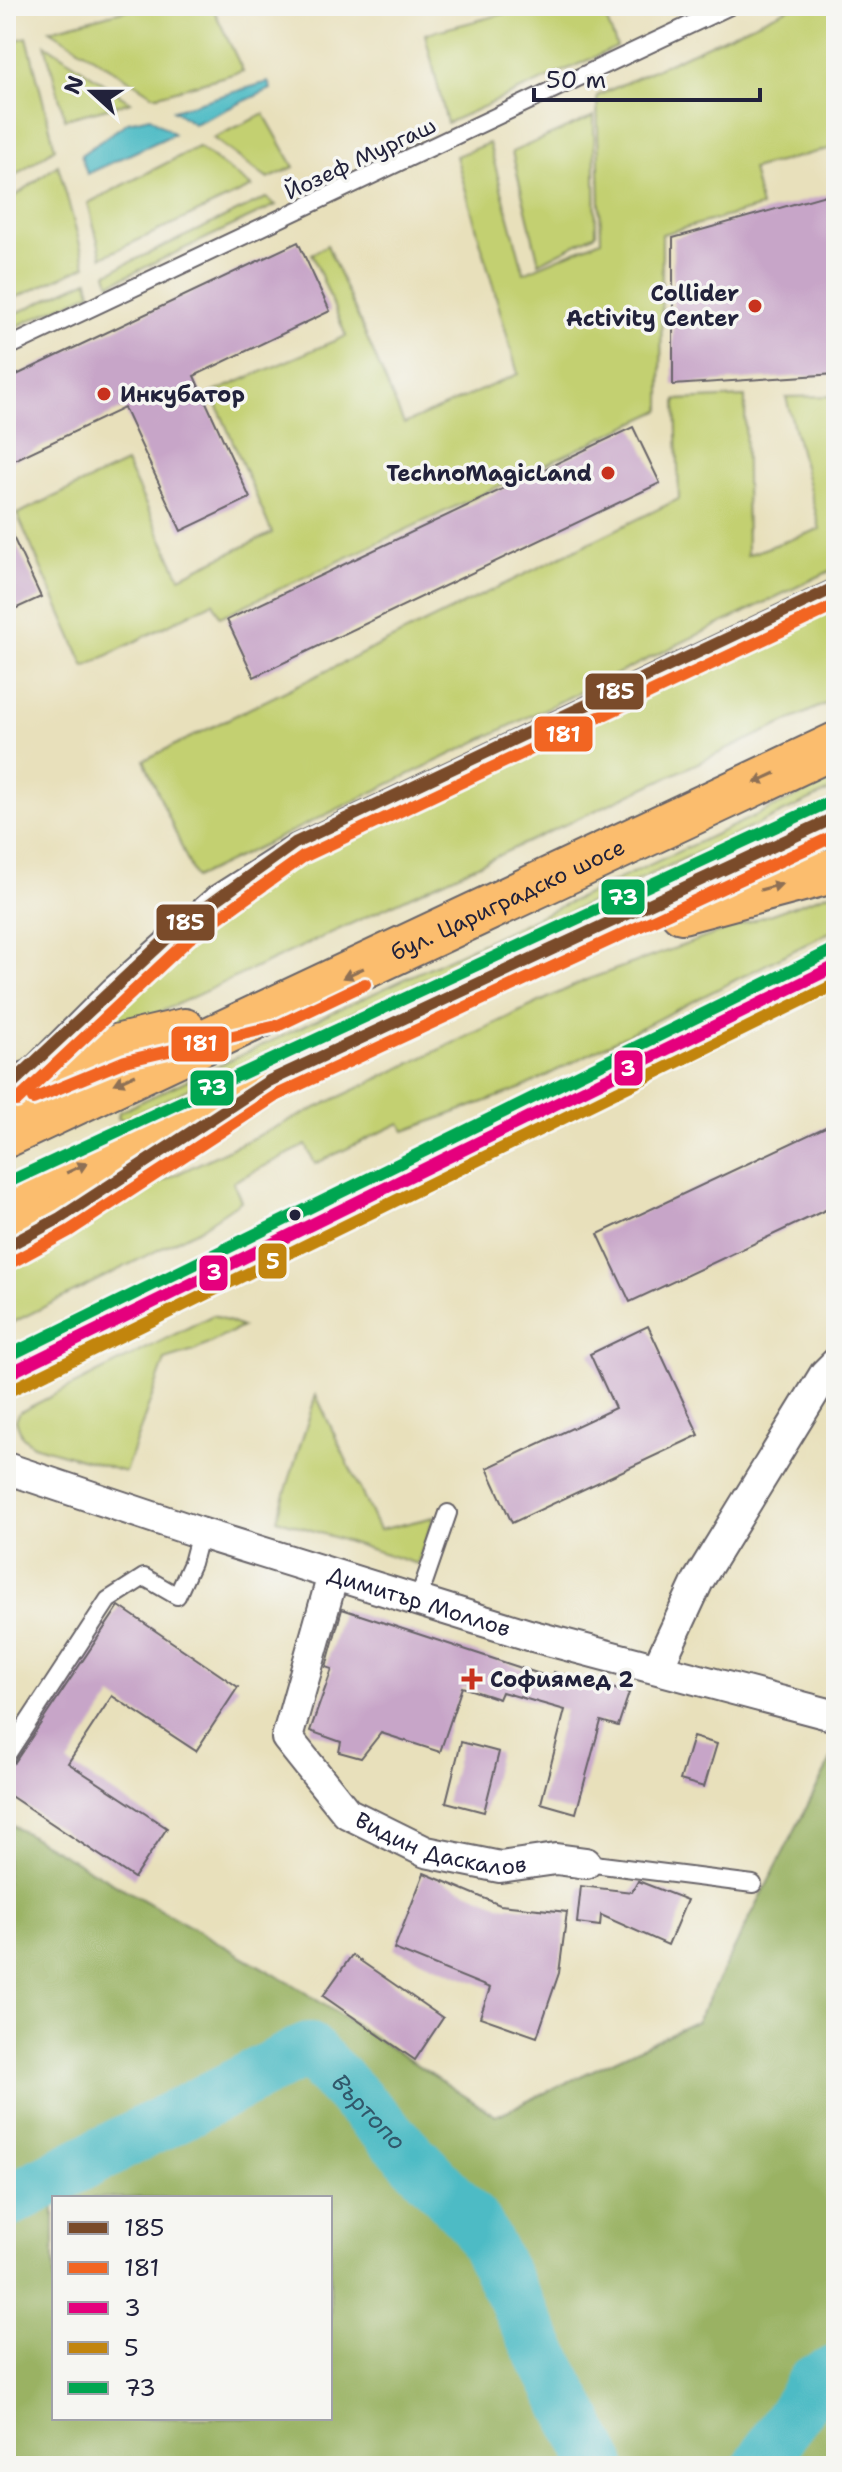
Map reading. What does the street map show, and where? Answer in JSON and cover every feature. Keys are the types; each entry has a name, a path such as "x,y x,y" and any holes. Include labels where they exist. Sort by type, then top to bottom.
{"highway":[{"name":"бул. Цариградско шосе","path":"6,1135 836,745"},
{"path":"6,1201 836,817"},
{"path":"560,944 836,870"},
{"path":"6,1091 120,1046 272,1011"},
{"path":"6,1247 60,1218 269,1081"}],"street":[{"path":"6,1375 836,966"},
{"path":"658,1667 698,1581 825,1374 836,1363"},
{"name":"Димитър Моллов","path":"6,1468 200,1533 529,1635 836,1716"},
{"name":"Видин Даскалов","path":"333,1575 287,1738 347,1813 426,1852 500,1867 556,1859 586,1863"}],"lane":[{"name":"Йозеф Мургаш","path":"6,348 730,6"},
{"path":"6,1091 110,987 214,895 255,867 295,843 836,587"},
{"path":"418,1600 448,1513"},
{"path":"6,1756 108,1600 144,1577 177,1596 192,1563 200,1533"},
{"name":"Видин Даскалов","path":"586,1863 753,1884"}],"green space":[{"path":"141,6 212,6 243,71 155,96 50,30"},
{"path":"534,6 601,6 617,47 447,123 425,34"},
{"path":"793,6 836,6 836,147 752,169 761,207 662,234 661,410 220,617 213,602 85,667 17,514 126,463 180,577 272,533 212,393 346,336 312,254 327,245 404,424 518,374 456,156 489,143 524,273 601,240 597,96"},
{"path":"27,37 55,148 6,182 6,43"},
{"path":"45,44 131,102 65,119"},
{"path":"264,114 294,167 268,179 213,138"},
{"path":"594,116 596,234 539,263 512,152"},
{"path":"198,147 252,187 102,257 88,203"},
{"path":"58,165 86,266 6,302 6,203"},
{"path":"266,198 276,205 110,284 107,273"},
{"path":"88,280 91,293 6,331 6,318"},
{"path":"836,396 836,568 195,878 144,760 679,499 676,400 745,397 747,555 820,529 786,397"},
{"path":"836,603 836,699 87,1046 61,1049 182,937 262,878 415,801"},
{"path":"836,778 836,788 123,1120 118,1118 119,1112"},
{"path":"836,891 836,929 522,1088 405,1131 400,1123 315,1164 306,1145 233,1182 241,1201 198,1230 6,1326 6,1266 158,1183 586,980"},
{"path":"213,1315 242,1327 194,1351 165,1360 125,1472 33,1445 22,1436 16,1420 20,1412"},
{"path":"316,1395 379,1530 434,1517 417,1564 277,1519"},
{"path":"836,1750 836,2466 6,2466 6,1822 295,1986 496,2116 697,2021"}],"water":[{"path":"268,82 271,89 194,124 173,110"},
{"path":"150,117 174,134 87,174 81,155 128,122"}],"building":[{"name":"Collider Activity Center","path":"836,192 836,374 673,385 673,238"},
{"name":"Инкубатор","path":"298,242 330,311 194,376 250,498 181,531 124,408 6,464 6,380"},
{"path":"633,427 660,483 254,677 227,620"},
{"path":"6,522 41,597 6,613"},
{"path":"836,1122 836,1205 630,1302 598,1234"},
{"path":"648,1326 699,1435 512,1523 487,1468 615,1408 590,1354"},
{"path":"119,1606 238,1687 196,1751 112,1696 68,1763 167,1828 134,1878 6,1793 6,1768 15,1762"},
{"path":"342,1609 552,1678 554,1672 629,1693 618,1726 601,1721 576,1813 541,1803 565,1710 502,1692 499,1699 462,1687 440,1752 381,1733 361,1758 339,1752 341,1742 310,1731 332,1669 326,1667"},
{"path":"693,1737 717,1744 704,1787 680,1780"},
{"path":"461,1742 499,1752 484,1812 446,1802"},
{"path":"424,1873 500,1905 567,1912 559,1973 537,2037 480,2017 490,1988 394,1949"},
{"path":"638,1881 687,1900 668,1945 601,1915 600,1926 577,1923 581,1886 632,1892"},
{"path":"352,1955 443,2018 415,2060 323,1996"}],"waterway":[{"name":"Въртопо","path":"6,2202 308,2049 476,2224 600,2466"},
{"name":"Въртопо","path":"760,2466 814,2382 836,2372"}],"transit line":[{"name":"185","path":"6,1089 179,927 295,843 836,587"},
{"name":"181","path":"17,1101 189,939 303,857 836,605"},
{"name":"73","path":"6,1183 829,802"},
{"name":"185","path":"6,1247 60,1218 269,1081 836,817"},
{"name":"181","path":"14,1261 69,1231 277,1095 836,835"},
{"name":"73","path":"6,1357 829,952"},
{"name":"3","path":"6,1375 836,966"},
{"name":"181","path":"33,1099 125,1061 277,1026 365,984"},
{"name":"5","path":"13,1389 836,984"}],"place":[{"name":"Collider Activity Center","path":"755,306"},
{"name":"Инкубатор","path":"104,394"},
{"name":"TechnoMagicLand","path":"608,473"},
{"name":"Софиямед 2","path":"472,1679"}]}
